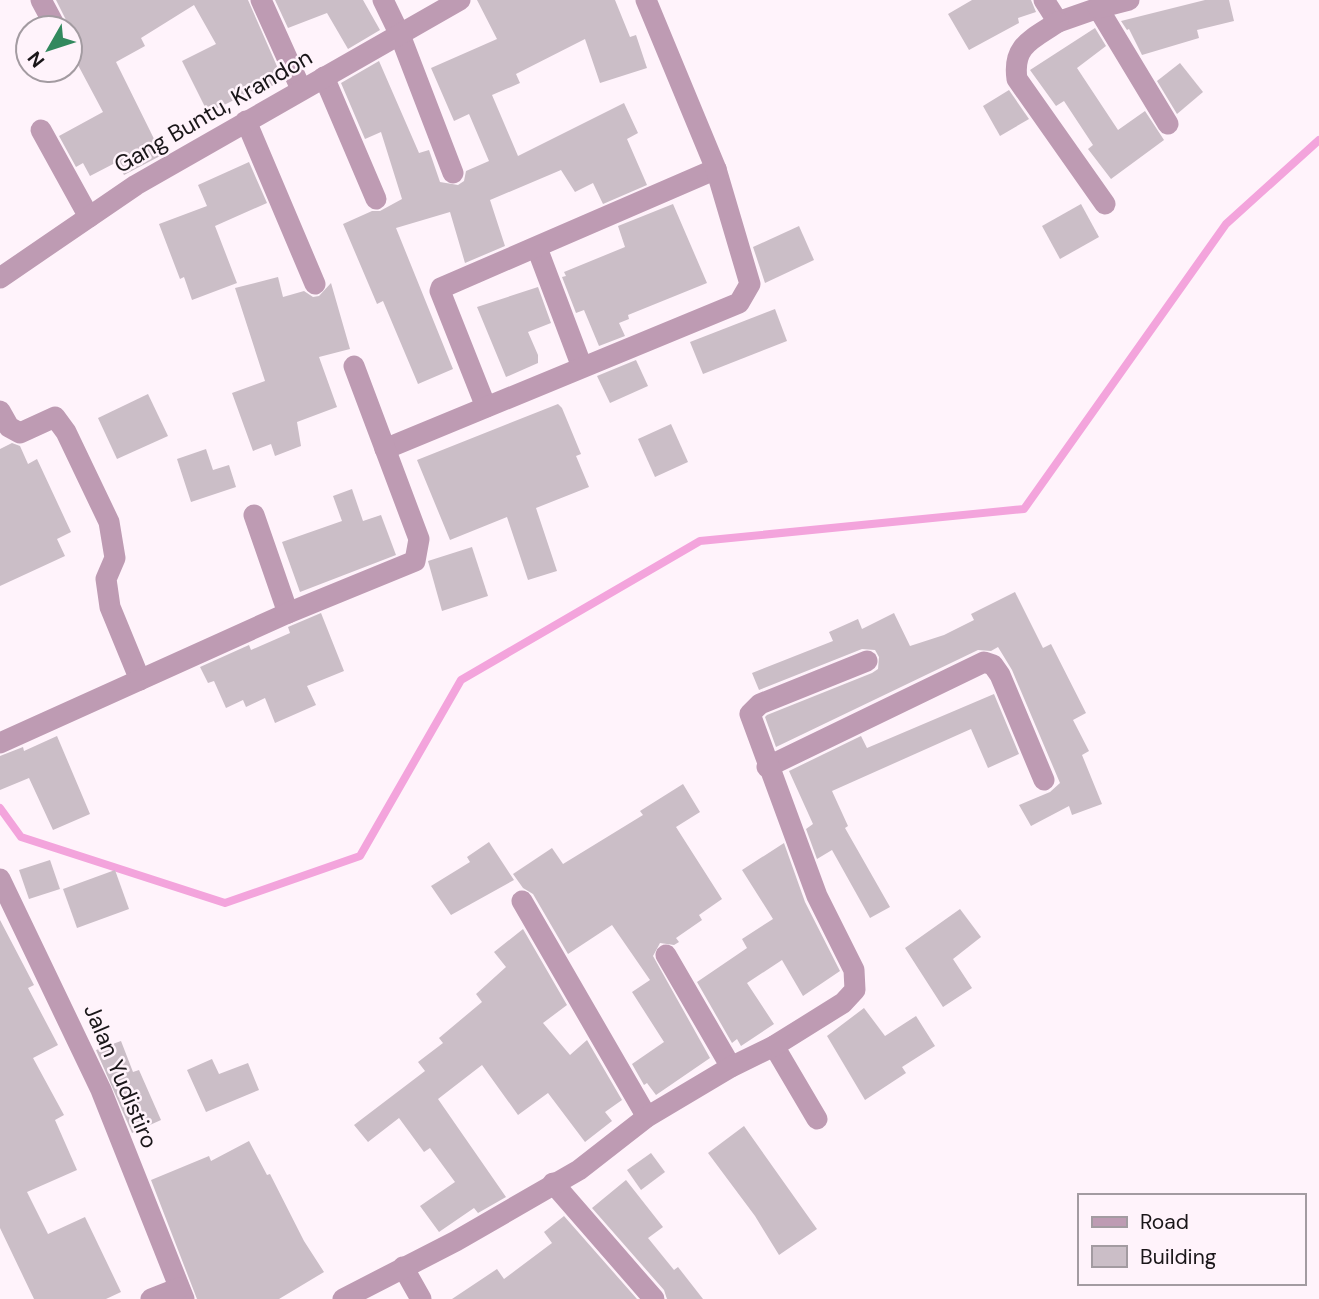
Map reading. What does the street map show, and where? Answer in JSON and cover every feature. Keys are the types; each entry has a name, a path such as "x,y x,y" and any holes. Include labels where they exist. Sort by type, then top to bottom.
{"street":[{"path":"261,0 301,89"},
{"path":"383,0 400,34 453,173"},
{"name":"Gang Buntu, Krandon","path":"2,272 136,185 460,0"},
{"path":"385,449 739,303 744,297 750,284 716,169 646,0"},
{"path":"1044,0 1058,22"},
{"path":"1105,204 1017,79 1015,62 1023,46 1058,22 1129,0"},
{"path":"1098,8 1168,124"},
{"path":"324,77 376,199"},
{"path":"246,121 315,284"},
{"path":"41,130 89,217"},
{"path":"486,407 440,291 716,169"},
{"path":"537,247 582,366"},
{"path":"0,743 288,613 411,564 417,557 419,539 354,366"},
{"path":"0,411 9,427 20,433 55,417 66,432 108,522 115,558 106,579 110,607 140,680"},
{"path":"254,515 288,613"},
{"path":"343,1299 456,1241 579,1170 647,1117 774,1046 843,1003 855,990 854,970 817,896 767,767 750,714 752,710 867,662"},
{"path":"767,767 984,662 993,666 1000,675 1044,780"},
{"name":"Jalan Yudistiro","path":"0,879 101,1090 182,1293"},
{"path":"522,901 647,1117"},
{"path":"666,954 731,1068"},
{"path":"774,1046 817,1119"},
{"path":"553,1183 653,1299"},
{"path":"403,1267 421,1299"},
{"path":"151,1299 182,1293"}],"building":[{"path":"56,0 248,0 283,80 255,95 252,91 208,113 182,61 216,44 194,5 141,38 145,46 116,62 162,155 124,175 117,162 90,176 83,163 76,167 59,136 103,112 84,76 84,14 63,14"},
{"path":"275,0 363,0 380,30 348,49 327,13 288,28"},
{"path":"477,0 615,0 630,37 636,35 647,68 600,83 585,39 516,74 520,83 492,95 518,156 624,103 638,133 627,139 647,185 603,204 593,183 575,192 561,170 490,200 505,246 465,263 450,212 396,228 453,369 418,384 383,301 377,304 343,224 372,211 380,211 402,199 381,132 365,139 341,83 379,61 419,153 429,150 440,182 458,185 464,181 466,171 489,161 469,114 454,121 431,68 497,39"},
{"path":"972,0 1031,0 1036,12 1018,18 1019,23 969,50 948,14"},
{"path":"1205,0 1229,0 1234,21 1197,30 1199,38 1142,55 1129,29 1127,30 1121,21"},
{"path":"1095,28 1106,46 1077,68 1118,130 1145,111 1164,140 1111,179 1088,149 1093,145 1064,101 1056,106 1030,70"},
{"path":"1180,63 1203,92 1177,114 1157,81"},
{"path":"1009,90 1029,119 1000,136 983,106"},
{"path":"249,162 267,203 215,226 237,283 192,300 184,277 180,279 159,224 207,206 198,185"},
{"path":"673,204 707,283 628,315 629,319 619,323 625,336 599,346 584,310 576,313 562,277 566,276 564,272 625,247 618,226"},
{"path":"1081,204 1099,237 1060,259 1042,226"},
{"path":"799,226 814,260 765,283 753,247"},
{"path":"278,277 283,297 304,291 313,297 319,296 331,283 350,349 319,357 337,407 297,422 301,446 275,456 271,444 253,451 232,393 265,381 235,288"},
{"path":"538,287 551,323 528,332 538,355 538,363 506,377 477,307"},
{"path":"775,309 787,341 703,374 690,342"},
{"path":"636,360 648,386 610,403 597,376"},
{"path":"148,394 168,436 117,459 98,418"},
{"path":"558,404 581,454 576,456 589,487 536,508 557,571 528,580 507,517 450,540 417,460"},
{"path":"671,424 688,462 655,477 638,439"},
{"path":"12,443 20,446 28,464 37,459 71,532 57,539 65,556 0,586 0,449"},
{"path":"206,449 213,470 229,465 236,487 191,502 177,459"},
{"path":"352,489 363,521 381,515 396,555 300,592 282,542 342,521 333,496"},
{"path":"472,547 488,596 442,611 428,561"},
{"path":"1015,592 1043,648 1051,644 1086,713 1073,720 1089,751 1082,755 1102,804 1072,815 1069,806 1031,826 1019,805 1050,792 1060,783 1012,670 998,647 991,651 978,650 776,747 765,717 767,715 872,673 878,669 879,657 875,650 862,649 759,690 752,673 833,641 829,632 858,619 862,629 894,613 910,646 944,635 974,620 971,614"},
{"path":"321,613 344,671 307,686 316,705 275,723 265,698 246,707 243,700 226,708 214,681 208,683 200,667 249,645 251,650 290,633 288,627"},
{"path":"994,694 1019,754 988,768 971,729 832,791 848,826 845,828 890,907 870,918 832,850 817,859 806,829 813,824 789,771 861,736 867,748"},
{"path":"57,736 90,814 53,830 29,778 0,790 0,756 23,747 24,751"},
{"path":"683,784 700,812 676,827 722,899 699,915 702,920 676,938 679,942 674,945 660,943 653,956 710,1058 656,1095 647,1083 644,1085 632,1064 664,1042 632,992 650,980 612,925 568,954 533,894 523,888 513,874 552,848 563,864 643,815 640,811"},
{"path":"489,842 514,880 451,915 431,886 470,862 467,857"},
{"path":"784,843 805,902 840,971 803,996 782,960 747,983 774,1024 741,1046 737,1039 732,1043 697,982 747,948 742,939 773,919 742,870"},
{"path":"50,860 60,889 29,899 19,870"},
{"path":"115,870 129,909 77,928 63,889"},
{"path":"960,909 981,937 953,959 972,988 943,1007 905,948"},
{"path":"0,920 34,985 28,988 58,1045 33,1058 64,1115 55,1120 77,1170 27,1192 48,1234 85,1217 121,1292 106,1299 34,1299 0,1228"},
{"path":"523,929 567,1005 543,1023 570,1055 587,1040 622,1100 605,1112 612,1121 585,1142 548,1093 518,1115 482,1065 438,1099 506,1197 478,1213 474,1208 439,1232 420,1206 455,1182 430,1148 424,1152 399,1118 368,1142 354,1125 425,1071 418,1062 443,1043 439,1038 482,1002 476,994 506,967 494,952"},
{"path":"864,1008 885,1036 916,1016 935,1046 902,1067 906,1073 865,1100 827,1036"},
{"path":"121,1041 133,1072 139,1070 161,1120 132,1133 96,1050"},
{"path":"212,1059 219,1074 248,1063 259,1090 206,1112 187,1070"},
{"path":"744,1126 817,1229 779,1255 755,1216 708,1153"},
{"path":"249,1141 324,1272 279,1299 197,1299 151,1180 209,1156 211,1161"},
{"path":"651,1153 665,1172 641,1190 627,1170"},
{"path":"626,1180 663,1227 648,1238 674,1270 678,1267 703,1299 667,1299 664,1290 592,1208"},
{"path":"564,1216 637,1299 452,1299 497,1269 504,1279 552,1243 544,1232"}],"waterway":[{"path":"0,808 21,837 225,903 360,856 461,680 700,541 1024,509 1226,224 1319,140"}]}
